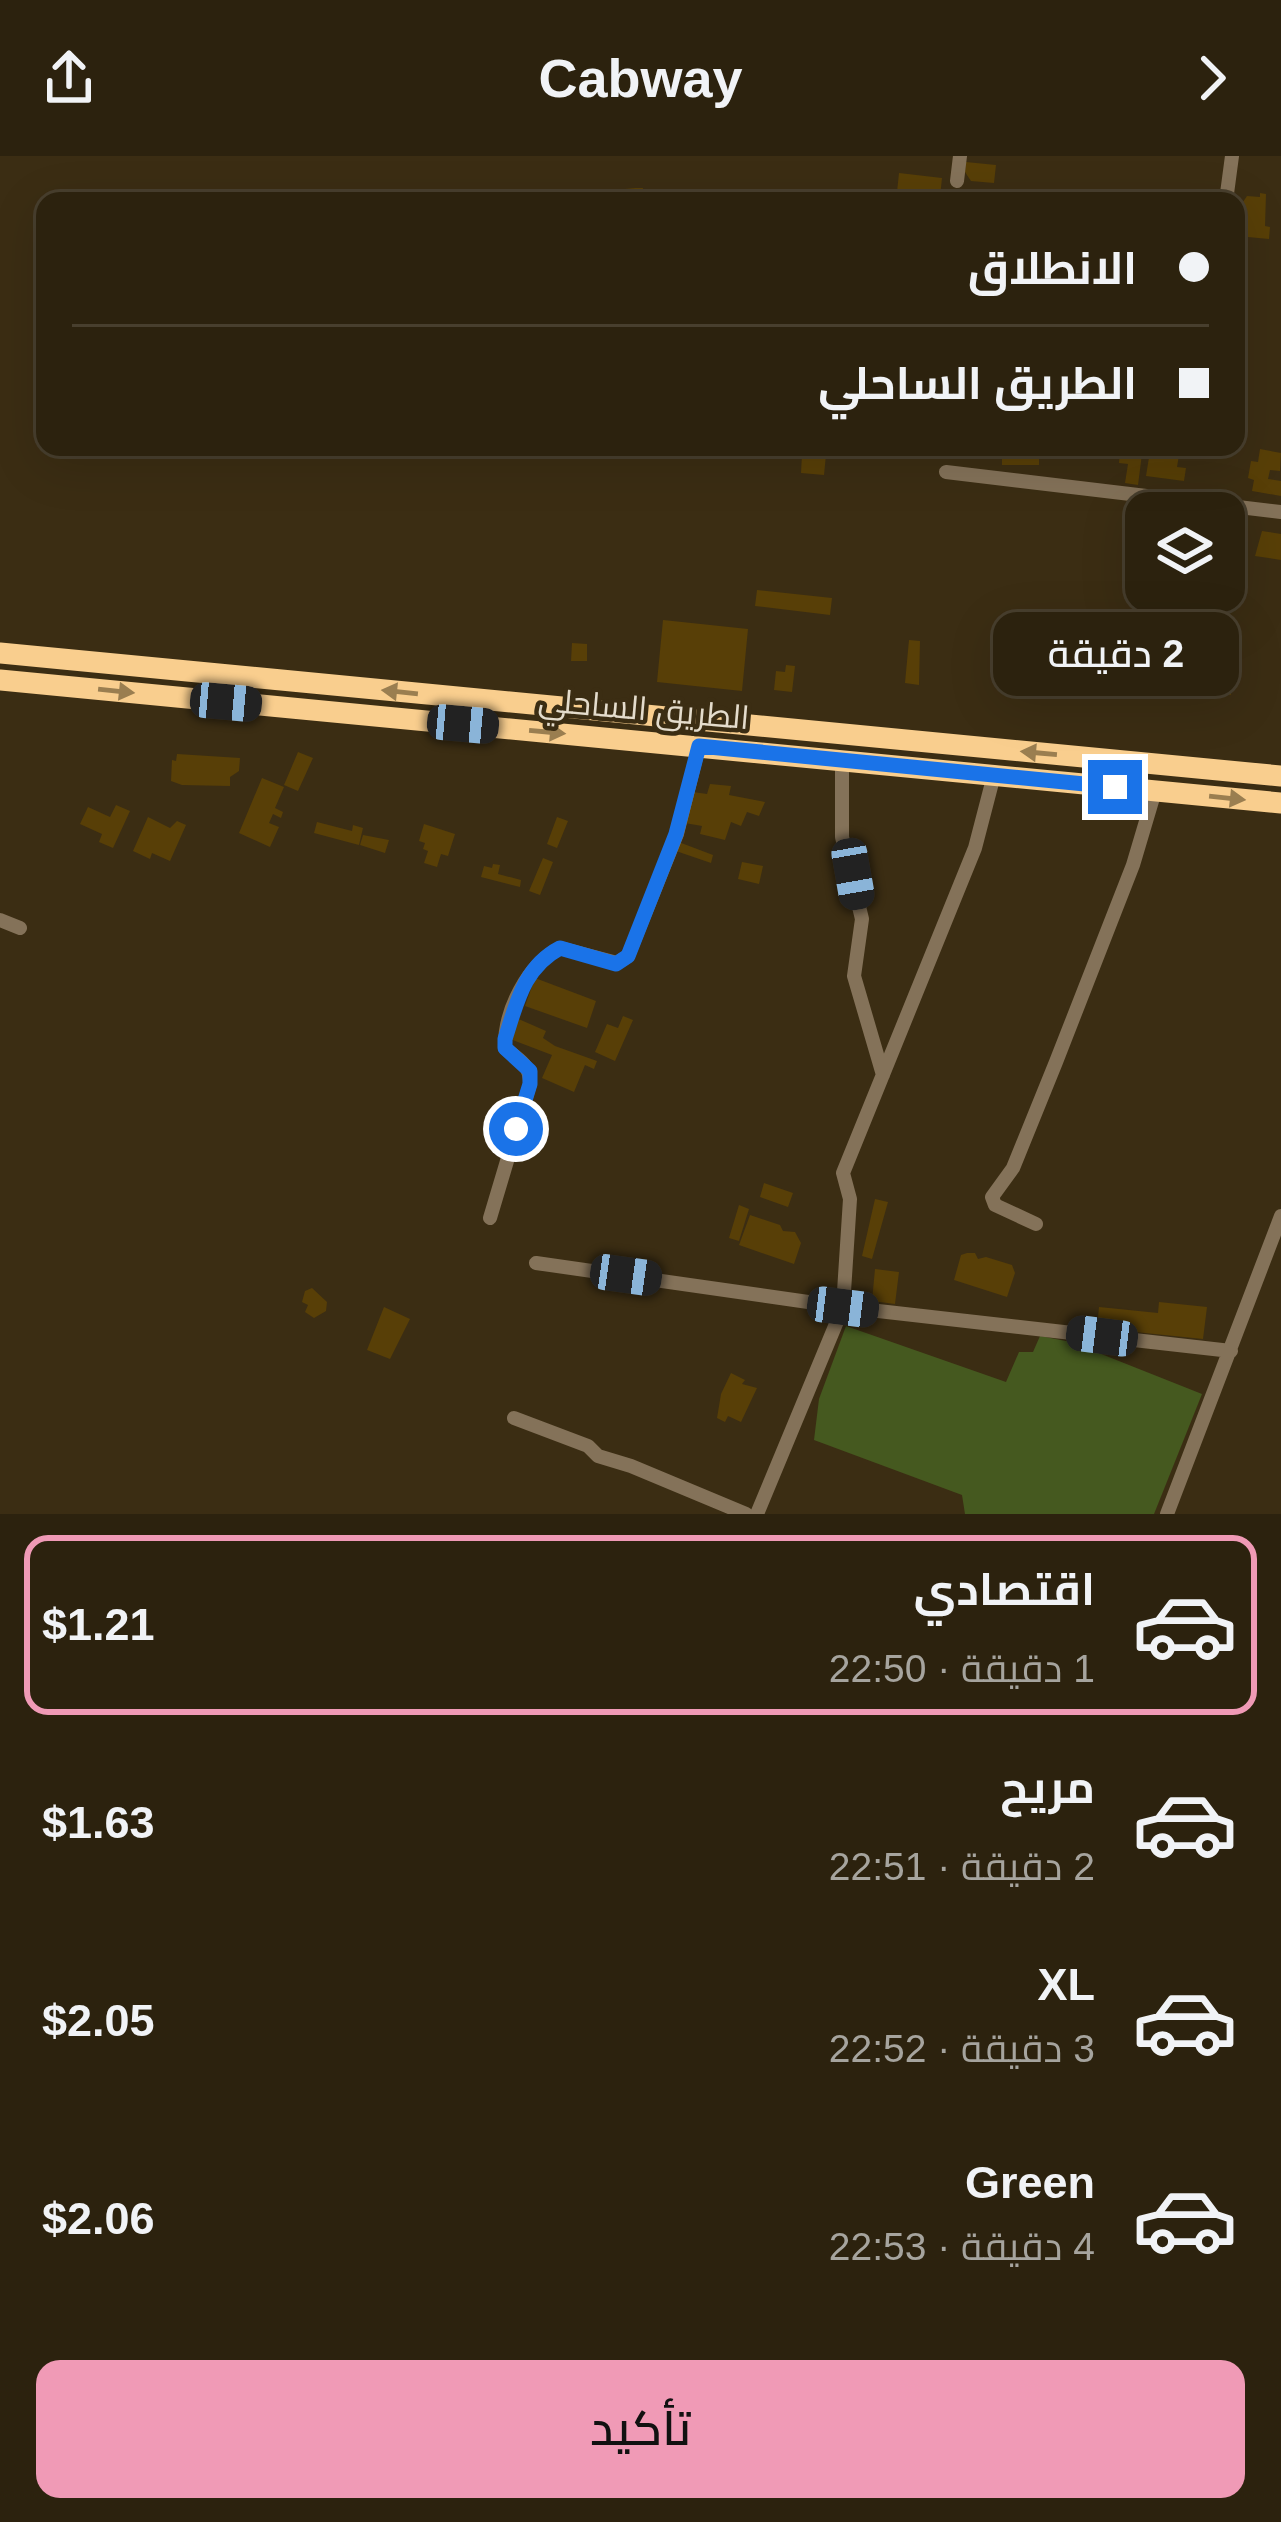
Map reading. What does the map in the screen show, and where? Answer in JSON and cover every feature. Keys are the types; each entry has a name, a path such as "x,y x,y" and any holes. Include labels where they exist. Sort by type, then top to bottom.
{"highway":[{"name":"الطريق الساحلي","path":"0,653 1281,776"},
{"name":"الطريق الساحلي","path":"0,680 1281,803"}],"street":[{"path":"957,181 960,156"},
{"path":"1227,192 1232,156"},
{"path":"946,472 1281,512"},
{"path":"490,1218 530,1084 524,1061 505,1048 521,991 542,957 560,948 616,964 628,956 676,834 699,746"},
{"path":"842,760 842,836 862,920 854,976 883,1075"},
{"path":"757,1514 843,1307 850,1199 843,1176 974,848 994,775"},
{"path":"1036,1224 995,1205 992,1197 1013,1168 1048,1083 1133,866 1155,791"},
{"path":"0,920 20,928"},
{"path":"1167,1514 1281,1216"},
{"path":"536,1263 843,1307 1231,1351"},
{"path":"514,1418 746,1514"}],"green space":[{"path":"846,1326 1006,1382 1019,1352 1033,1352 1040,1336 1071,1342 1202,1394 1154,1514 965,1514 962,1495 814,1440 819,1399"}],"building":[{"path":"966,162 996,165 994,183 971,181"},
{"path":"899,173 942,178 941,192 897,192"},
{"path":"1266,194 1269,239 1245,237 1245,199"},
{"path":"1260,449 1281,453 1280,471 1270,470 1268,479 1281,481 1281,496 1252,491 1251,461 1258,462"},
{"path":"802,456 826,456 824,475 801,473"},
{"path":"1002,456 1039,456 1039,465 1002,465"},
{"path":"1120,456 1142,456 1138,485 1125,483 1128,464 1119,463"},
{"path":"1149,456 1179,456 1177,467 1186,468 1184,481 1146,476"},
{"path":"1262,531 1281,534 1281,560 1255,556"},
{"path":"757,590 832,598 830,615 755,606"},
{"path":"663,620 748,629 742,691 657,682"},
{"path":"909,640 920,641 919,685 905,683"},
{"path":"572,643 587,644 587,661 571,661"},
{"path":"786,665 795,666 792,692 774,690 776,671 785,672"},
{"path":"1191,677 1231,680 1231,695 1190,690"},
{"path":"298,752 313,758 298,791 284,785"},
{"path":"177,754 240,758 239,771 230,777 230,786 182,785 171,781"},
{"path":"262,778 284,787 275,808 283,812 281,818 273,814 269,823 279,827 270,847 239,833"},
{"path":"710,784 731,786 729,795 765,802 759,816 747,812 741,826 731,822 725,840 700,834 702,826 679,822 686,791 707,794"},
{"path":"116,805 130,811 113,848 99,842 102,834 80,824 88,807 110,817"},
{"path":"148,817 170,828 177,821 186,825 170,861 133,851"},
{"path":"557,817 568,821 557,848 547,844"},
{"path":"317,822 352,831 353,825 363,828 359,845 314,833"},
{"path":"424,824 455,834 448,856 441,854 437,867 424,863 428,851 419,841"},
{"path":"363,835 389,840 385,853 360,845"},
{"path":"676,841 713,855 711,863 673,850"},
{"path":"543,858 553,862 540,895 529,891"},
{"path":"742,862 763,866 759,884 738,879"},
{"path":"500,865 498,874 521,880 520,887 481,877 484,866 492,868"},
{"path":"535,978 596,1001 587,1028 525,1006"},
{"path":"623,1016 633,1020 615,1061 595,1052 607,1024 618,1028"},
{"path":"514,1017 546,1031 543,1038 555,1046 597,1061 594,1069 585,1065 574,1092 542,1078 552,1055 502,1036"},
{"path":"764,1183 793,1193 788,1207 760,1197"},
{"path":"875,1199 888,1202 872,1259 862,1256"},
{"path":"739,1205 749,1209 739,1241 729,1238"},
{"path":"750,1215 795,1232 801,1243 794,1264 739,1245"},
{"path":"961,1255 1012,1265 1015,1273 1007,1297 954,1280"},
{"path":"875,1269 899,1272 895,1304 872,1301"},
{"path":"312,1288 327,1302 326,1311 314,1318 302,1302 305,1291"},
{"path":"1159,1302 1207,1307 1203,1339 1097,1328 1099,1307 1158,1313"},
{"path":"384,1307 410,1319 390,1359 367,1350"},
{"path":"731,1373 745,1380 742,1384 757,1388 741,1422 728,1416 725,1422 717,1418"}],"route":[{"path":"516,1129 530,1071 505,1048 505,1039 530,972 542,957 560,948 616,964 628,956 676,834 699,746 1115,787"}]}
